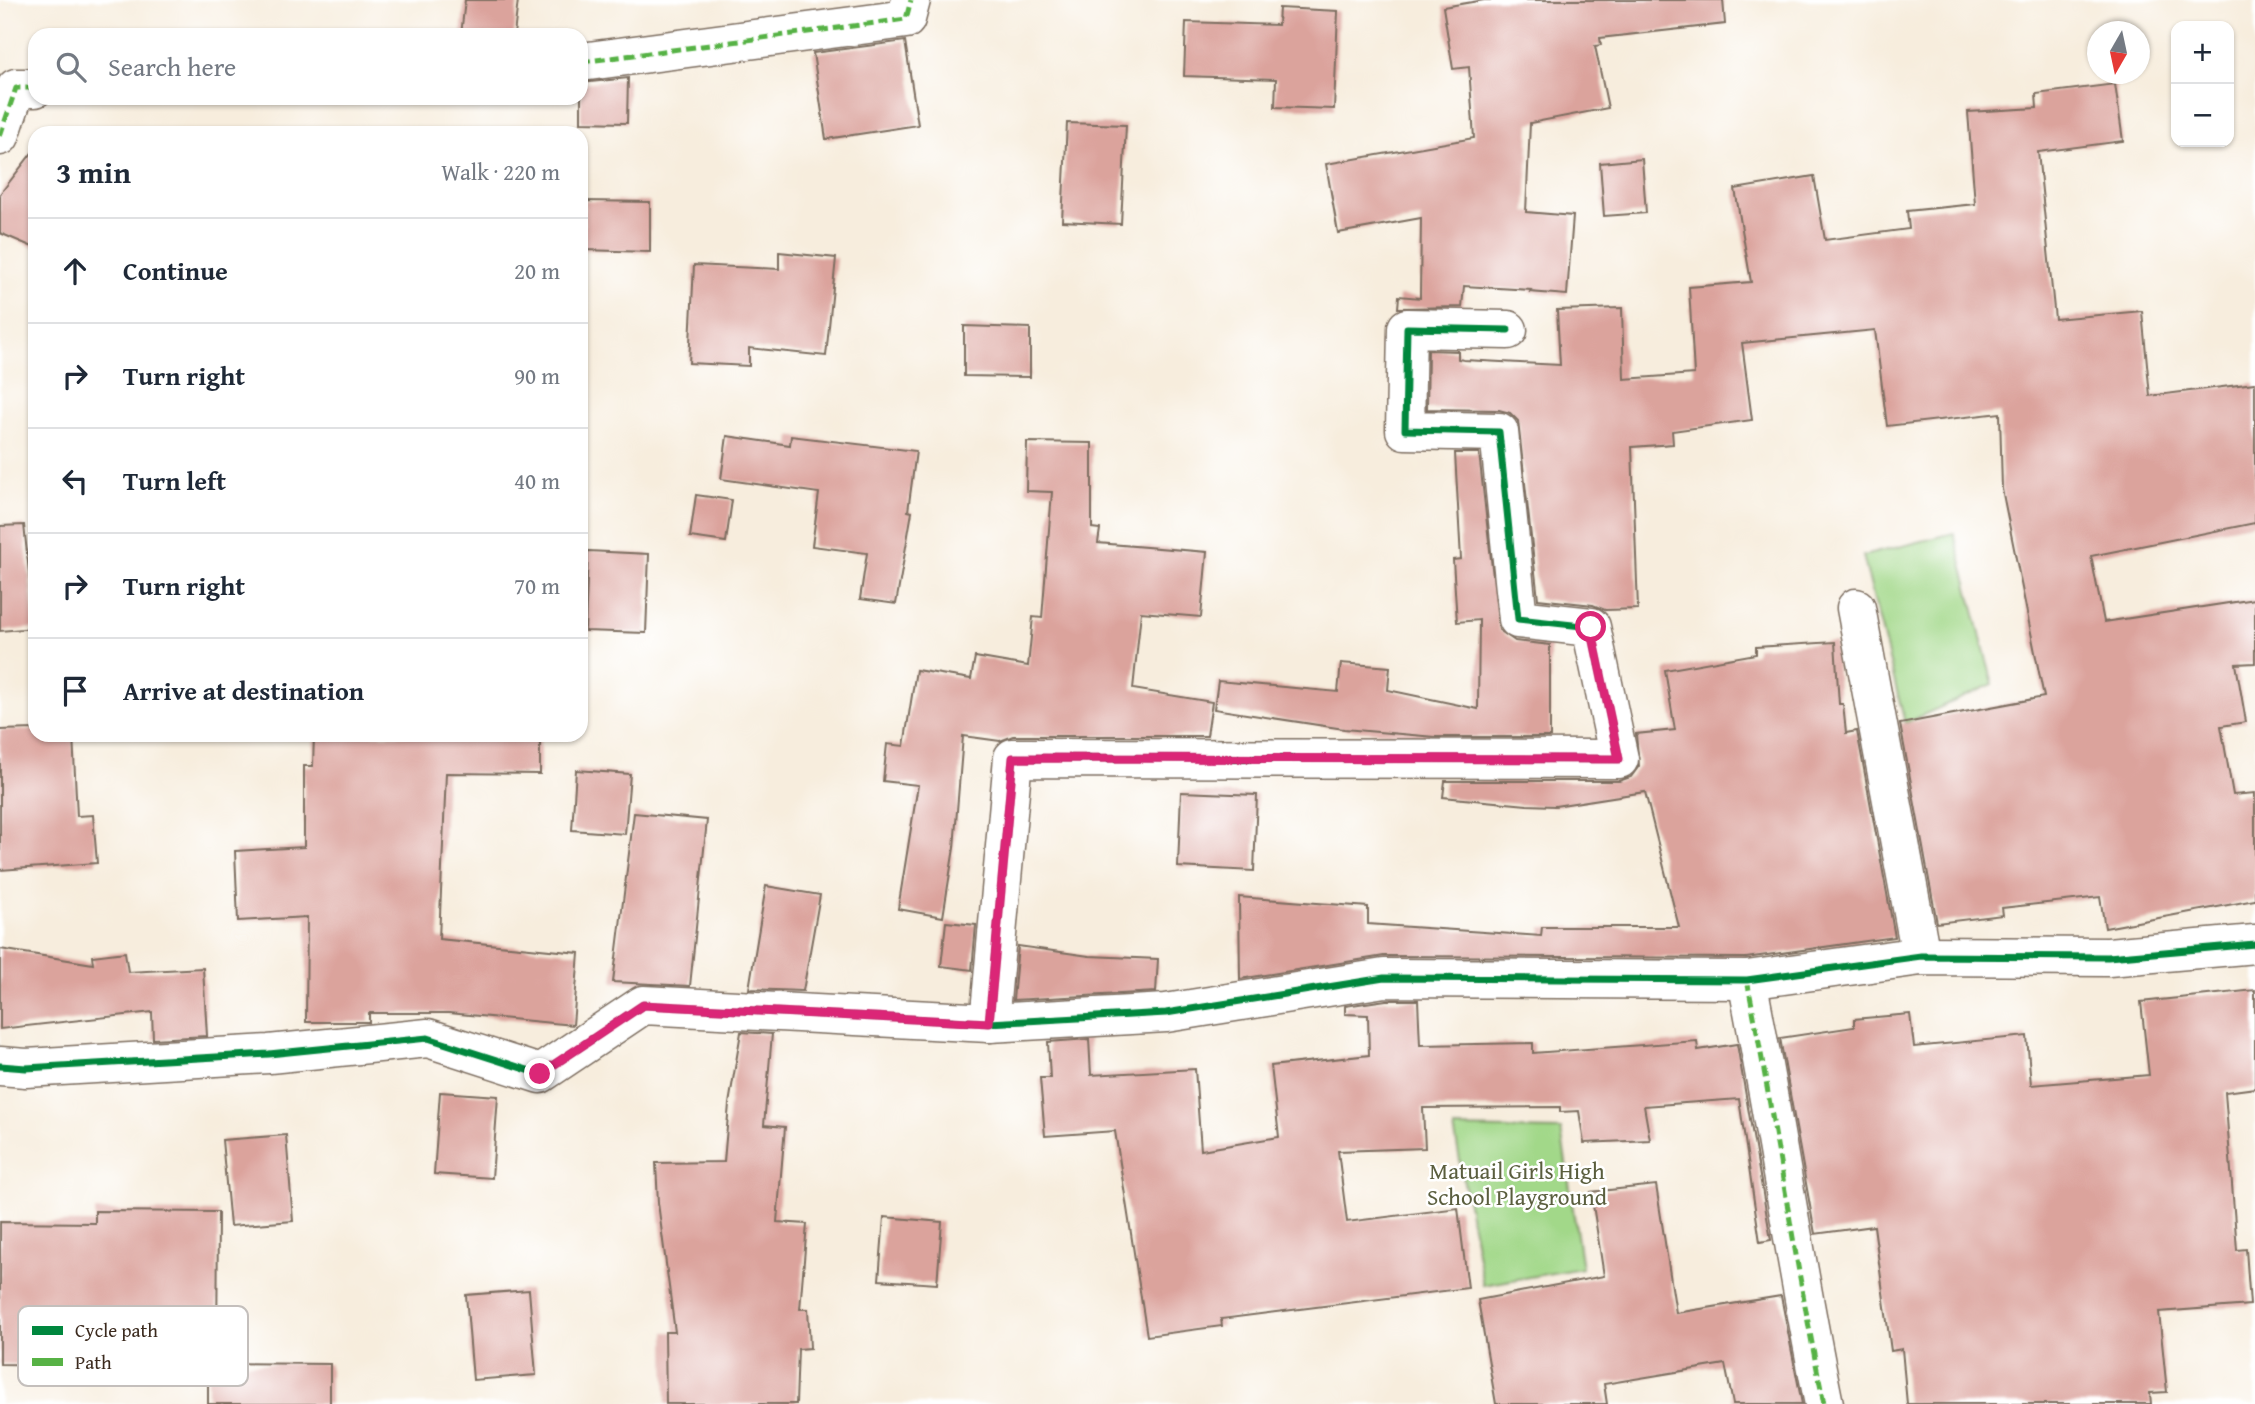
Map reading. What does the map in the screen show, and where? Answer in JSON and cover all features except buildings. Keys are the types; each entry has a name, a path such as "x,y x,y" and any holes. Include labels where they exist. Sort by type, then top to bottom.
{"street":[{"path":"588,61 906,19 911,0"},
{"path":"0,136 16,88 28,88"},
{"path":"989,1023 1013,758 1619,759 1591,627 1518,619 1499,432 1405,430 1407,328 1508,330"},
{"path":"1856,608 1921,956"},
{"path":"0,1066 26,1068 269,1054 428,1038 540,1074 643,1005 989,1023 1166,1013 1384,978 1747,980 1921,956 2108,957 2255,944"},
{"path":"1747,980 1772,1104 1801,1294 1824,1404"}],"green space":[{"path":"1954,533 1993,684 1905,723 1863,556"},
{"name":"Matuail Girls High School Playground","path":"1454,1128 1561,1130 1582,1268 1483,1285"}],"marked path":[{"path":"588,61 906,19 911,0"},
{"path":"0,136 16,88 28,88"},
{"path":"1747,980 1824,1404"}],"cycle path":[{"path":"989,1023 1013,758 1619,759 1591,627 1518,619 1499,432 1405,430 1407,328 1508,330"},
{"path":"0,1066 26,1068 269,1054 428,1038 540,1074 643,1005 989,1023 1166,1013 1384,978 1747,980 1921,956 2108,957 2255,944"}],"route":[{"path":"540,1074 643,1005 989,1023 1013,758 1619,759 1591,627"}]}
